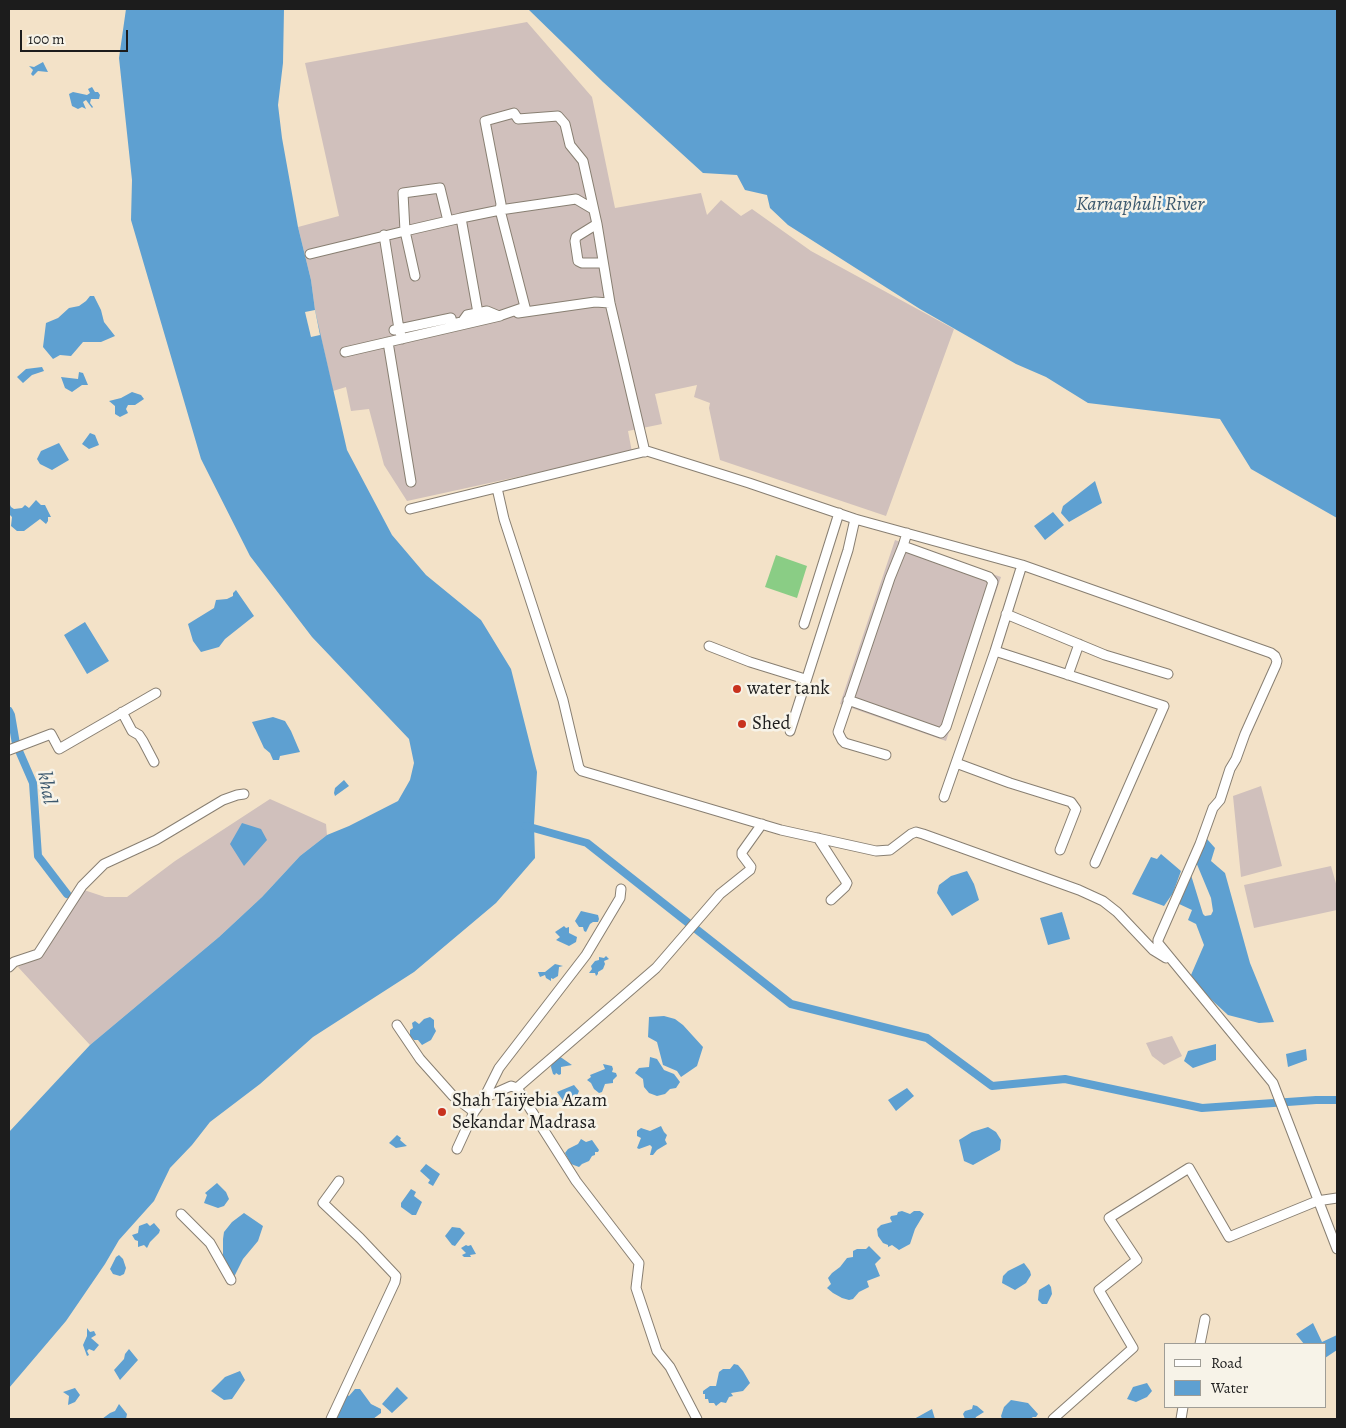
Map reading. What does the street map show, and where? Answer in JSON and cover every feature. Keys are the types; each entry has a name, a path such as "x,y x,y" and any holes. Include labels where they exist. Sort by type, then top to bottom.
{"street":[{"path":"396,329 451,318 452,324 462,322 467,315 486,311 499,316 525,307 500,210 502,204 486,121 514,112 518,119 558,116 565,124 570,145 583,161 597,224 610,302 644,452"},
{"path":"416,276 405,231 403,193 440,188 448,221"},
{"path":"310,254 384,235 500,210 576,199 593,209"},
{"path":"461,218 478,313"},
{"path":"597,224 576,237 575,241 578,260 582,263 603,263"},
{"path":"384,235 396,329 402,339"},
{"path":"345,352 499,316 595,302 610,302"},
{"path":"388,342 411,482"},
{"path":"410,509 647,451 855,519 1022,565 1275,656 1276,665 1230,769 1220,800 1214,808 1158,940 1161,948 1273,1083 1337,1249"},
{"path":"497,488 504,519 563,700 578,768 762,824 876,851 890,850 916,832 1028,871 1079,890 1102,901 1117,912 1153,950 1176,964"},
{"path":"804,624 838,513"},
{"path":"790,731 805,679 848,550 855,519"},
{"path":"886,755 845,743 838,732 907,533"},
{"path":"848,700 941,733 946,727 993,582 989,577 903,546"},
{"path":"944,797 995,651 1022,565"},
{"path":"1006,614 1105,655 1168,674"},
{"path":"1068,675 1079,644"},
{"path":"709,646 750,662 805,679"},
{"path":"995,651 1164,706 1095,863"},
{"path":"9,750 51,734 59,749 156,693"},
{"path":"122,712 132,731 143,741 154,762"},
{"path":"956,763 1010,783 1071,802 1076,809 1060,850"},
{"path":"9,968 14,962 38,954 82,886 104,864 156,840 224,800 244,794"},
{"path":"516,1088 656,968 720,894 750,870 751,867 742,855 742,852 762,824"},
{"path":"818,838 847,883 831,900"},
{"path":"457,1149 474,1112 484,1098 498,1068 586,954 620,898 621,889"},
{"path":"397,1025 420,1060 453,1096 474,1112"},
{"path":"484,1098 511,1086 516,1088 576,1181 639,1263 636,1288 656,1351 670,1367 697,1419"},
{"path":"1053,1419 1133,1348 1099,1290 1137,1260 1109,1218 1189,1168 1228,1237 1317,1201 1337,1198"},
{"path":"331,1419 395,1282 396,1276 323,1203 340,1181"},
{"path":"181,1214 210,1243 231,1280"},
{"path":"1200,1343 1205,1319"}],"shaded area":[{"path":"527,22 592,97 615,208 701,193 707,215 721,200 741,216 752,209 811,251 954,329 886,516 720,460 709,408 710,403 694,397 697,385 655,394 662,424 628,431 632,452 407,501 384,465 369,409 351,411 346,387 333,391 315,310 311,280 298,227 339,216 305,63"},
{"path":"895,540 1001,577 946,741 840,704"},
{"path":"1261,786 1282,866 1241,877 1233,796"},
{"path":"270,799 326,824 327,835 300,856 262,897 219,937 90,1045 18,967 39,956 81,889 105,897 127,897 175,861"},
{"path":"1331,866 1337,887 1337,910 1254,928 1244,885"},
{"path":"1172,1036 1182,1056 1164,1065 1152,1056 1146,1043"}],"green space":[{"path":"776,555 807,566 797,598 765,587"}],"water":[{"path":"126,9 284,9 283,63 278,105 282,138 298,227 311,280 315,310 347,450 392,535 426,575 481,620 511,669 537,772 534,824 535,858 496,903 414,972 313,1037 260,1084 210,1122 192,1145 170,1168 154,1201 119,1240 66,1321 9,1388 9,1132 90,1045 219,937 262,897 300,856 327,835 398,801 410,780 414,763 409,739 312,637 250,556 201,459 131,220 132,180 119,58"},
{"name":"Karnaphuli River","path":"528,9 1337,9 1337,518 1251,469 1220,419 1088,403 1046,377 1016,364 920,309 788,225 770,208 767,195 745,190 737,175 703,173 603,82"},
{"path":"43,62 48,72 38,71 33,76 31,74 33,70 29,66 34,67"},
{"path":"92,87 100,95 99,99 91,99 92,108 86,100 83,102 86,109 82,107 78,109 72,106 69,94 73,92 87,95 90,93 88,89"},
{"path":"90,296 94,296 101,310 104,322 115,336 101,342 83,342 71,356 60,355 53,359 43,347 46,323 58,318 69,308 79,306"},
{"path":"42,367 44,371 32,375 23,383 17,377 26,369"},
{"path":"79,372 83,373 88,385 82,385 72,392 65,388 61,377 78,379"},
{"path":"132,392 141,395 144,399 135,405 128,405 126,409 128,413 120,417 115,414 115,406 109,401 121,398"},
{"path":"90,433 95,435 99,445 89,449 82,444"},
{"path":"59,443 69,460 52,470 40,464 37,459 41,451"},
{"path":"1095,481 1102,503 1069,522 1061,513 1063,506"},
{"path":"36,500 41,505 45,505 51,517 48,517 46,524 40,519 24,531 17,531 11,526 12,517 9,514 9,505 14,509 22,508 25,505 29,508"},
{"path":"1053,512 1064,525 1045,540 1034,526"},
{"path":"236,590 254,616 225,639 219,647 201,652 193,641 188,624 214,608 216,600 227,599 233,596"},
{"path":"85,622 109,661 87,674 64,635"},
{"path":"273,717 285,721 300,752 280,756 279,760 273,760 270,753 264,748 252,722"},
{"path":"344,780 349,786 335,796 335,788"},
{"path":"242,823 261,829 267,840 244,866 230,844"},
{"path":"1207,839 1215,848 1211,861 1225,873 1250,963 1274,1022 1259,1023 1228,1015 1203,992 1191,975 1204,945 1196,924 1188,920 1192,910 1177,903 1191,875 1203,914 1205,916 1211,915 1213,911 1211,898 1196,862"},
{"path":"1161,854 1181,871 1173,893 1164,906 1132,894 1151,857 1157,859"},
{"path":"967,871 979,900 952,916 937,893 939,885 951,876"},
{"path":"581,911 598,915 599,919 598,922 590,924 586,932 575,921"},
{"path":"1062,912 1070,939 1048,945 1040,918"},
{"path":"564,926 566,928 569,927 569,933 577,937 576,942 569,946 556,940 560,937 555,932"},
{"path":"606,956 609,959 604,961 603,969 596,976 595,973 589,973 592,969 591,966 595,961 599,960 599,957 604,958"},
{"path":"555,964 563,966 559,967 558,976 553,979 551,978 551,981 545,975 540,977 538,972 545,972"},
{"path":"664,1016 675,1019 683,1025 703,1047 697,1066 681,1077 677,1071 663,1065 657,1042 648,1037 649,1017"},
{"path":"430,1017 434,1020 436,1031 431,1040 422,1045 418,1040 414,1040 410,1036 410,1030 413,1028 412,1023 415,1021 419,1024 424,1019"},
{"path":"1216,1044 1216,1060 1193,1068 1184,1061 1188,1051"},
{"path":"1306,1049 1307,1060 1288,1067 1286,1054"},
{"path":"559,1056 572,1065 561,1067 561,1074 556,1073 555,1075 551,1067 552,1062"},
{"path":"650,1057 657,1059 664,1070 674,1074 680,1082 676,1088 657,1096 649,1093 644,1087 643,1079 635,1073 639,1068 649,1067"},
{"path":"603,1064 612,1066 612,1072 616,1073 617,1076 613,1083 605,1084 602,1092 599,1093 587,1080 591,1077 590,1075 605,1069"},
{"path":"574,1085 579,1091 576,1098 571,1098 564,1102 557,1092"},
{"path":"907,1088 914,1096 896,1111 888,1100"},
{"path":"661,1126 667,1135 665,1140 667,1144 653,1155 650,1155 652,1147 650,1145 637,1148 641,1138 637,1136 637,1131 641,1128 650,1131"},
{"path":"988,1127 996,1132 1001,1140 1000,1150 973,1165 964,1161 959,1140 972,1132"},
{"path":"397,1135 407,1146 396,1148 389,1143"},
{"path":"581,1139 586,1142 592,1140 599,1150 595,1152 595,1155 589,1161 579,1167 571,1164 565,1153 568,1149 578,1144"},
{"path":"426,1164 440,1174 433,1186 428,1183 430,1180 420,1171"},
{"path":"217,1183 226,1192 229,1199 224,1206 218,1208 204,1203 207,1195 205,1193"},
{"path":"411,1189 416,1192 414,1196 422,1202 416,1215 412,1215 401,1207 401,1203"},
{"path":"902,1211 910,1214 914,1211 920,1211 924,1214 915,1229 910,1244 899,1250 892,1245 888,1247 888,1245 883,1243 878,1236 877,1229 881,1225 892,1222 891,1216 897,1215 898,1212"},
{"path":"244,1213 263,1226 258,1241 243,1259 234,1277 227,1269 223,1256 224,1232 232,1222"},
{"path":"147,1223 150,1226 154,1223 160,1230 159,1233 147,1248 144,1245 138,1247 138,1241 132,1235 138,1233 139,1226"},
{"path":"452,1227 460,1228 465,1233 455,1246 445,1236"},
{"path":"471,1245 476,1254 470,1255 471,1257 464,1257 462,1255 466,1253 461,1248"},
{"path":"869,1246 881,1258 875,1264 880,1276 867,1281 869,1287 849,1300 842,1298 827,1288 831,1284 828,1278 847,1258 853,1257 853,1251 866,1249"},
{"path":"119,1255 123,1259 126,1268 124,1274 120,1276 113,1274 110,1269"},
{"path":"1024,1263 1031,1275 1026,1283 1015,1290 1002,1283 1003,1276 1008,1271"},
{"path":"1049,1284 1052,1294 1047,1304 1042,1304 1038,1300 1039,1290"},
{"path":"1313,1323 1322,1342 1337,1335 1337,1350 1326,1357 1326,1343 1303,1343 1296,1334"},
{"path":"87,1328 90,1332 94,1331 96,1335 91,1338 99,1345 94,1351 89,1349 87,1351 89,1355 87,1356 83,1345 87,1336"},
{"path":"129,1349 138,1360 120,1380 114,1370 124,1359"},
{"path":"734,1364 738,1365 750,1383 743,1391 731,1393 733,1396 729,1397 726,1403 721,1402 716,1406 714,1403 709,1403 708,1399 705,1399 703,1391 710,1386 716,1386 719,1372 723,1369 730,1369"},
{"path":"240,1371 245,1380 232,1399 224,1400 211,1391 225,1377"},
{"path":"1147,1383 1152,1391 1147,1397 1136,1402 1127,1399 1133,1387"},
{"path":"397,1387 408,1398 392,1413 382,1404"},
{"path":"75,1388 80,1395 75,1402 68,1405 69,1396 63,1392"},
{"path":"355,1389 360,1389 371,1404 381,1409 381,1413 373,1419 336,1419 346,1394 349,1396"},
{"path":"1011,1400 1028,1403 1038,1414 1030,1419 1002,1419 1004,1407"},
{"path":"119,1404 127,1414 126,1419 102,1419 115,1411"},
{"path":"973,1405 984,1412 975,1419 965,1419 963,1414 965,1411 972,1409"},
{"path":"932,1409 935,1419 914,1419"}],"pier":[{"path":"315,310 320,335 311,337 305,312"}],"waterway":[{"name":"khal","path":"9,711 16,744 33,783 38,856 67,894"},
{"path":"526,826 587,843 791,1004 927,1038 992,1086 1065,1079 1202,1108 1337,1100"}],"place":[{"name":"water tank","path":"737,689"},
{"name":"Shed","path":"742,724"},
{"name":"Shah Taiÿebia Azam Sekandar Madrasa","path":"442,1112"}]}
